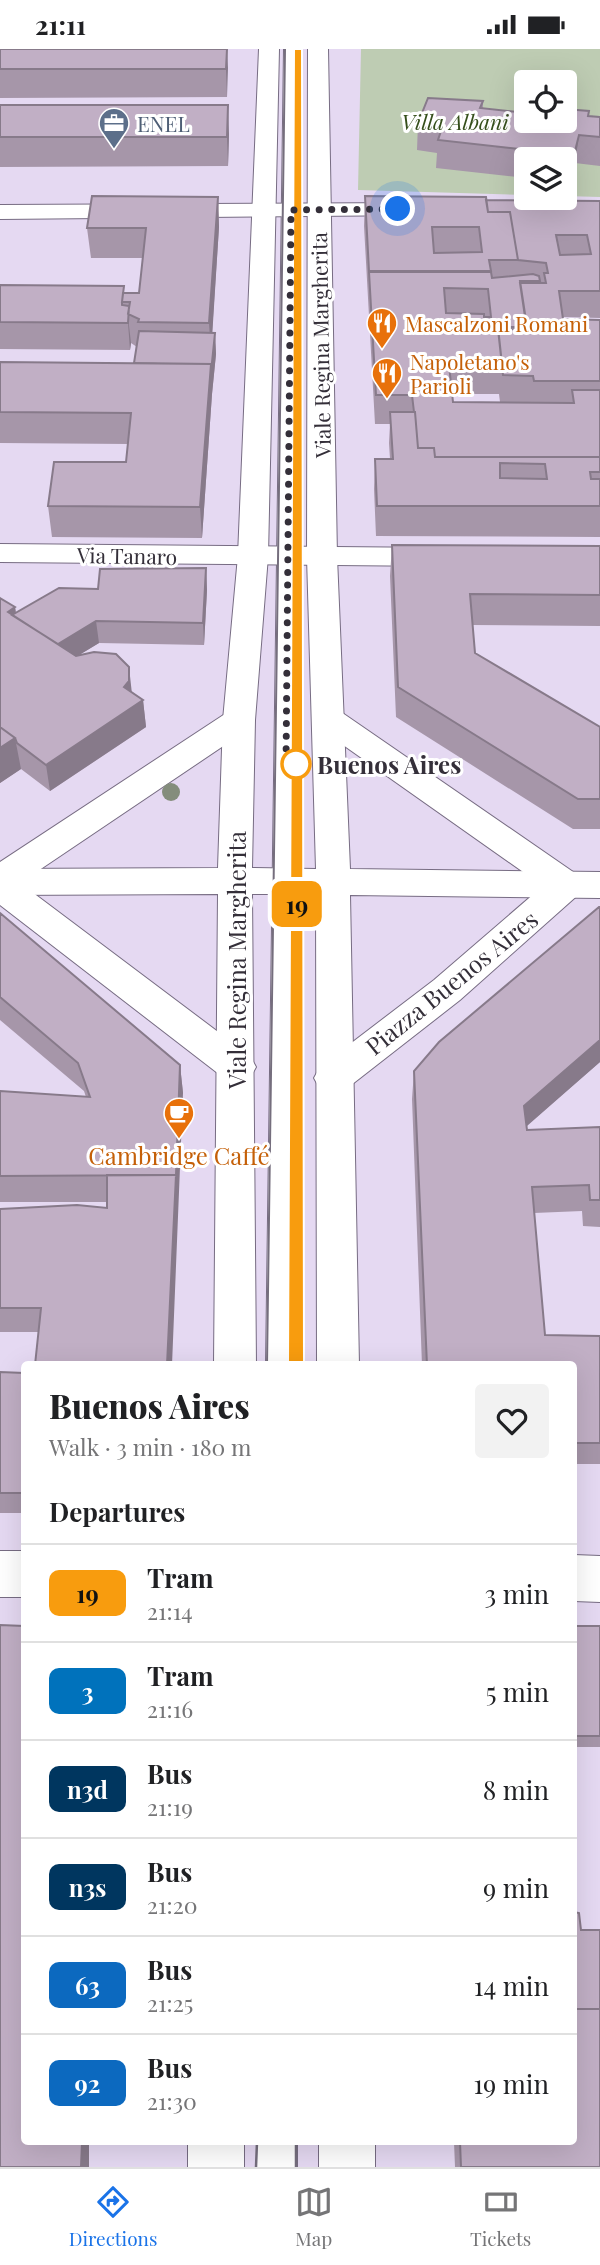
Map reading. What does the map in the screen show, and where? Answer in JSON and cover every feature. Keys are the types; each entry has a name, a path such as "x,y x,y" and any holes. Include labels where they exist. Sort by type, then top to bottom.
{"main road":[{"name":"Viale Regina Margherita","path":"235,1361 237,1067 234,881 239,720 253,556 269,49"},
{"name":"Viale Regina Margherita","path":"318,49 322,557 330,720 338,1361"},
{"path":"0,212 440,210"},
{"name":"Via Tanaro","path":"0,553 253,556"},
{"path":"253,556 467,558"},
{"path":"237,1067 0,883 239,720"},
{"path":"330,720 584,885"},
{"name":"Piazza Buenos Aires","path":"0,883 234,881 584,885"},
{"name":"Piazza Buenos Aires","path":"333,1078 584,885"},
{"path":"0,1574 21,1574"},
{"path":"577,1579 600,1579"},
{"path":"216,2145 216,2167"},
{"path":"347,2145 347,2167"}],"lane":[{"name":"Viale Regina Margherita","path":"282,1361 292,49"},
{"path":"277,2145 277,2167"}],"green space":[{"name":"Villa Albani","path":"361,49 600,49 600,197 577,196 577,147 514,147 514,195 358,190"}],"building":[{"path":"0,49 227,49 226,69 0,69"},
{"path":"428,98 483,101 480,108 514,112 514,133 577,133 577,110 589,111 588,116 600,117 600,137 579,135 576,147 514,148 438,140 443,125 418,123"},
{"path":"0,105 228,105 227,137 0,137"},
{"path":"92,196 218,197 209,323 138,322 139,319 128,314 130,302 122,302 123,293 139,293 146,228 87,228"},
{"path":"365,196 486,197 488,212 510,212 518,260 489,260 491,271 369,271","holes":["432,227 479,227 482,252 434,253"]},
{"path":"486,200 514,200 514,210 577,210 577,201 600,201 600,291 559,291 563,319 600,320 600,381 534,381 533,376 503,375 498,329 527,330 520,283 546,283 544,273 548,273 546,263 518,260 510,212 488,212","holes":["556,235 587,235 591,254 560,255"]},
{"path":"369,272 491,272 492,278 533,274 539,276 540,281 520,281 527,327 498,327 502,364 449,365 453,402 574,403 572,390 600,390 600,457 435,457 434,448 418,448 412,395 376,395","holes":["444,288 488,289 491,317 484,317 484,314 446,313"]},
{"path":"0,285 124,286 122,305 129,306 128,323 0,322"},
{"path":"139,331 215,333 211,372 211,364 134,363"},
{"path":"0,362 211,364 200,507 48,506 54,462 126,462 131,413 0,412"},
{"path":"390,412 415,412 418,448 434,448 435,457 600,457 600,472 590,472 591,479 600,479 600,506 377,506 375,459 393,459","holes":["500,463 545,464 547,479 500,478"]},
{"path":"392,545 600,546 600,595 470,594 475,653 600,727 600,799 578,799 398,687"},
{"path":"206,568 203,623 96,621 58,644 12,615 59,588 98,589 100,569"},
{"path":"0,598 15,607 8,612 76,656 94,652 116,654 129,667 129,681 124,687 143,700 46,765 0,727"},
{"path":"0,727 15,738 0,748"},
{"path":"600,907 600,1040 524,1106 527,1130 600,1127 600,1200 590,1200 589,1185 532,1187 545,1335 600,1336 600,1443 577,1443 577,1361 427,1361 414,1071 439,1042"},
{"path":"0,913 180,1065 176,1175 0,1176 0,1091 90,1097 78,1063 0,997"},
{"path":"107,1175 176,1175 167,1361 35,1361 41,1308 0,1308 0,1209 77,1205 107,1208"},
{"path":"0,1372 21,1373 21,1493 0,1493"},
{"path":"0,1625 21,1626 21,2145 82,2145 81,2167 0,2167"},
{"path":"577,1626 600,1626 600,1736 577,1736"},
{"path":"577,1913 581,1930 600,1930 600,2009 577,2009"},
{"path":"577,2009 600,2009 600,2167 461,2167 460,2145 577,2145"}],"tram line":[{"path":"267,1361 285,49"},
{"path":"296,1361 298,49"},
{"name":"19","path":"296,1361 298,49"},
{"path":"256,2167 257,2145"},
{"path":"296,2145 296,2167"}],"place":[{"name":"ENEL","path":"114,150"},
{"name":"Mascalzoni Romani","path":"382,350"},
{"name":"Napoletano's Parioli","path":"387,400"},
{"name":"Buenos Aires","path":"296,764"},
{"name":"Cambridge Caffé","path":"179,1140"}],"route":[{"path":"296,764 286,764 291,210 398,209"}]}
